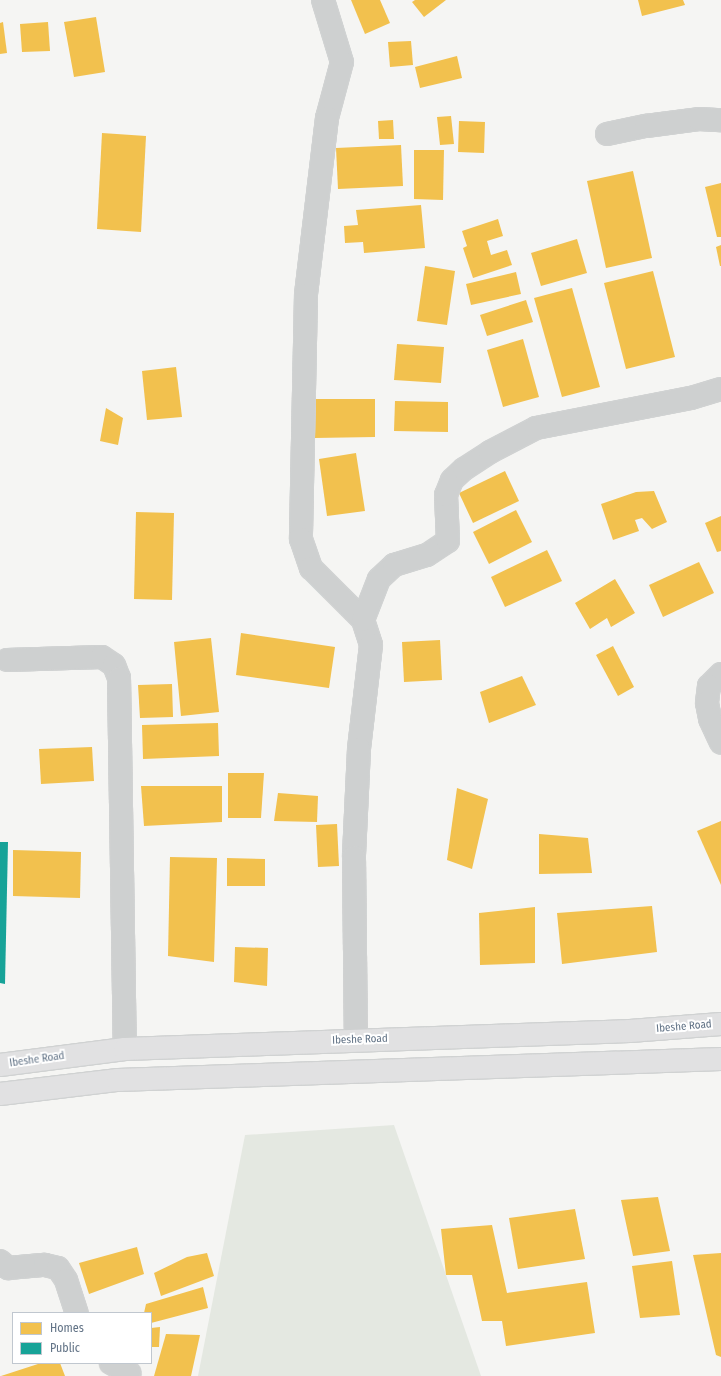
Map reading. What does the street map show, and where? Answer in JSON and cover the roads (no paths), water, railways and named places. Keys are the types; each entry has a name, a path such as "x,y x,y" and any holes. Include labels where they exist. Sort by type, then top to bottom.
{"main road":[{"name":"Ibeshe Road","path":"0,1065 125,1049 356,1040 630,1032 721,1024"},
{"path":"0,1094 118,1080 721,1059"}],"street":[{"path":"323,0 342,62 327,118 306,295 301,539 311,568 363,620 371,645 359,749 354,857 356,1040"},
{"path":"607,134 669,123 721,120"},
{"path":"363,620 379,580 394,565 427,555 448,540 446,495 452,480 464,469 490,452 536,428 691,398 721,389"},
{"path":"7,660 102,657 114,664 119,678 125,1049"},
{"path":"721,674 709,686 707,704 721,743"},
{"path":"0,1261 8,1268 45,1265 58,1268 66,1280 77,1312"}]}
